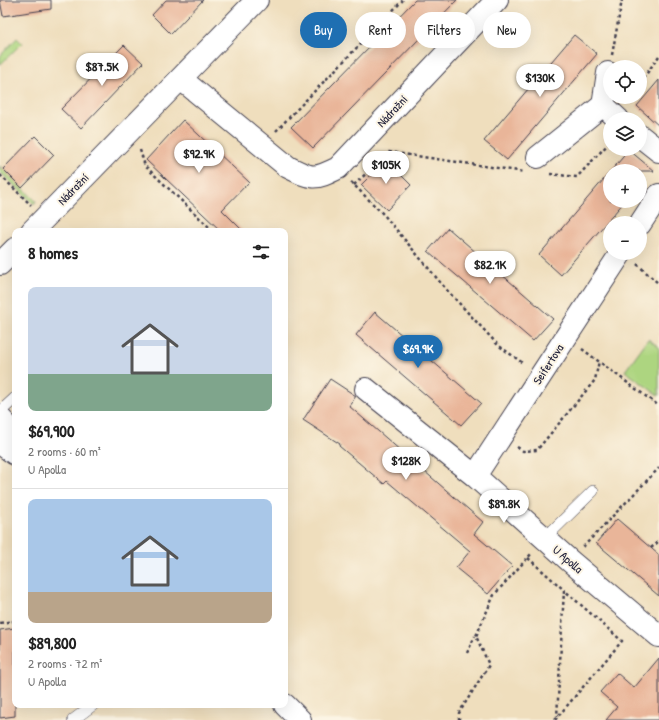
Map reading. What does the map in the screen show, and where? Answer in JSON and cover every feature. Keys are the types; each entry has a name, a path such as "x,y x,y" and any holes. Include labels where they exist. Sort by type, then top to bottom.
{"street":[{"name":"Nádražní","path":"35,228 257,0"},
{"name":"Nádražní","path":"181,79 288,167 308,177 324,175 338,168 497,0"},
{"path":"538,168 603,117"},
{"path":"647,142 659,151"},
{"path":"645,216 659,195"},
{"path":"0,264 12,252"},
{"name":"Seifertova","path":"475,476 566,338 626,260"},
{"name":"U Apolla","path":"366,389 475,476 570,561 659,636"},
{"path":"0,418 12,431"},
{"path":"0,443 12,452"},
{"path":"288,708 300,720"}],"lane":[{"path":"0,412 12,401"},
{"path":"545,538 593,491"},
{"path":"73,720 89,708"}],"path":[{"path":"275,131 403,0"},
{"path":"610,60 622,0"},
{"path":"647,73 659,56"},
{"path":"139,145 145,166 209,227 208,228"},
{"path":"354,185 389,152 538,168 577,177 603,149"},
{"path":"338,168 384,215 445,288 498,345 541,376"},
{"path":"0,175 34,208"},
{"path":"630,260 659,284"},
{"path":"566,338 659,406"},
{"path":"513,445 523,451 537,450 595,380 598,361"},
{"path":"570,561 659,468"},
{"path":"467,653 494,595 545,538"},
{"path":"651,548 659,541"},
{"path":"528,558 622,641 556,719"},
{"path":"556,719 564,590"},
{"path":"0,623 12,621"},
{"path":"459,720 459,713 489,665 476,636"}],"green space":[{"path":"17,38 22,43 0,65 0,56"},
{"path":"0,166 36,201 34,204 0,172"},
{"path":"648,339 659,347 659,396 625,371"}],"building":[{"path":"0,0 51,0 51,9 3,16"},
{"path":"166,0 203,0 171,34 152,15"},
{"path":"415,0 457,0 445,12 414,12 414,44 313,148 291,127 368,48 406,48 406,12 403,12"},
{"path":"574,35 597,54 507,160 484,141"},
{"path":"124,45 143,63 81,128 61,109"},
{"path":"659,80 659,126 647,115 647,112 644,112 637,106 639,104 647,104 647,94"},
{"path":"183,120 249,182 222,210 240,228 218,228 146,160"},
{"path":"35,136 54,155 22,188 3,169"},
{"path":"624,156 636,156 646,164 617,164"},
{"path":"386,160 411,185 387,210 361,185"},
{"path":"647,165 654,171 647,171"},
{"path":"603,180 603,208 619,208 612,216 603,216 603,226 561,275 539,255"},
{"path":"448,228 553,319 533,341 428,251"},
{"path":"375,312 481,403 461,425 356,335"},
{"path":"330,379 356,396 349,406 483,522 474,534 512,566 488,594 456,568 470,551 387,481 384,484 339,446 340,444 303,420"},
{"path":"617,519 659,555 659,596 596,543"},
{"path":"12,628 12,708 15,708 15,716 0,718 0,630"},
{"path":"659,658 659,720 606,720 617,707 600,692 617,673 634,688"}]}
